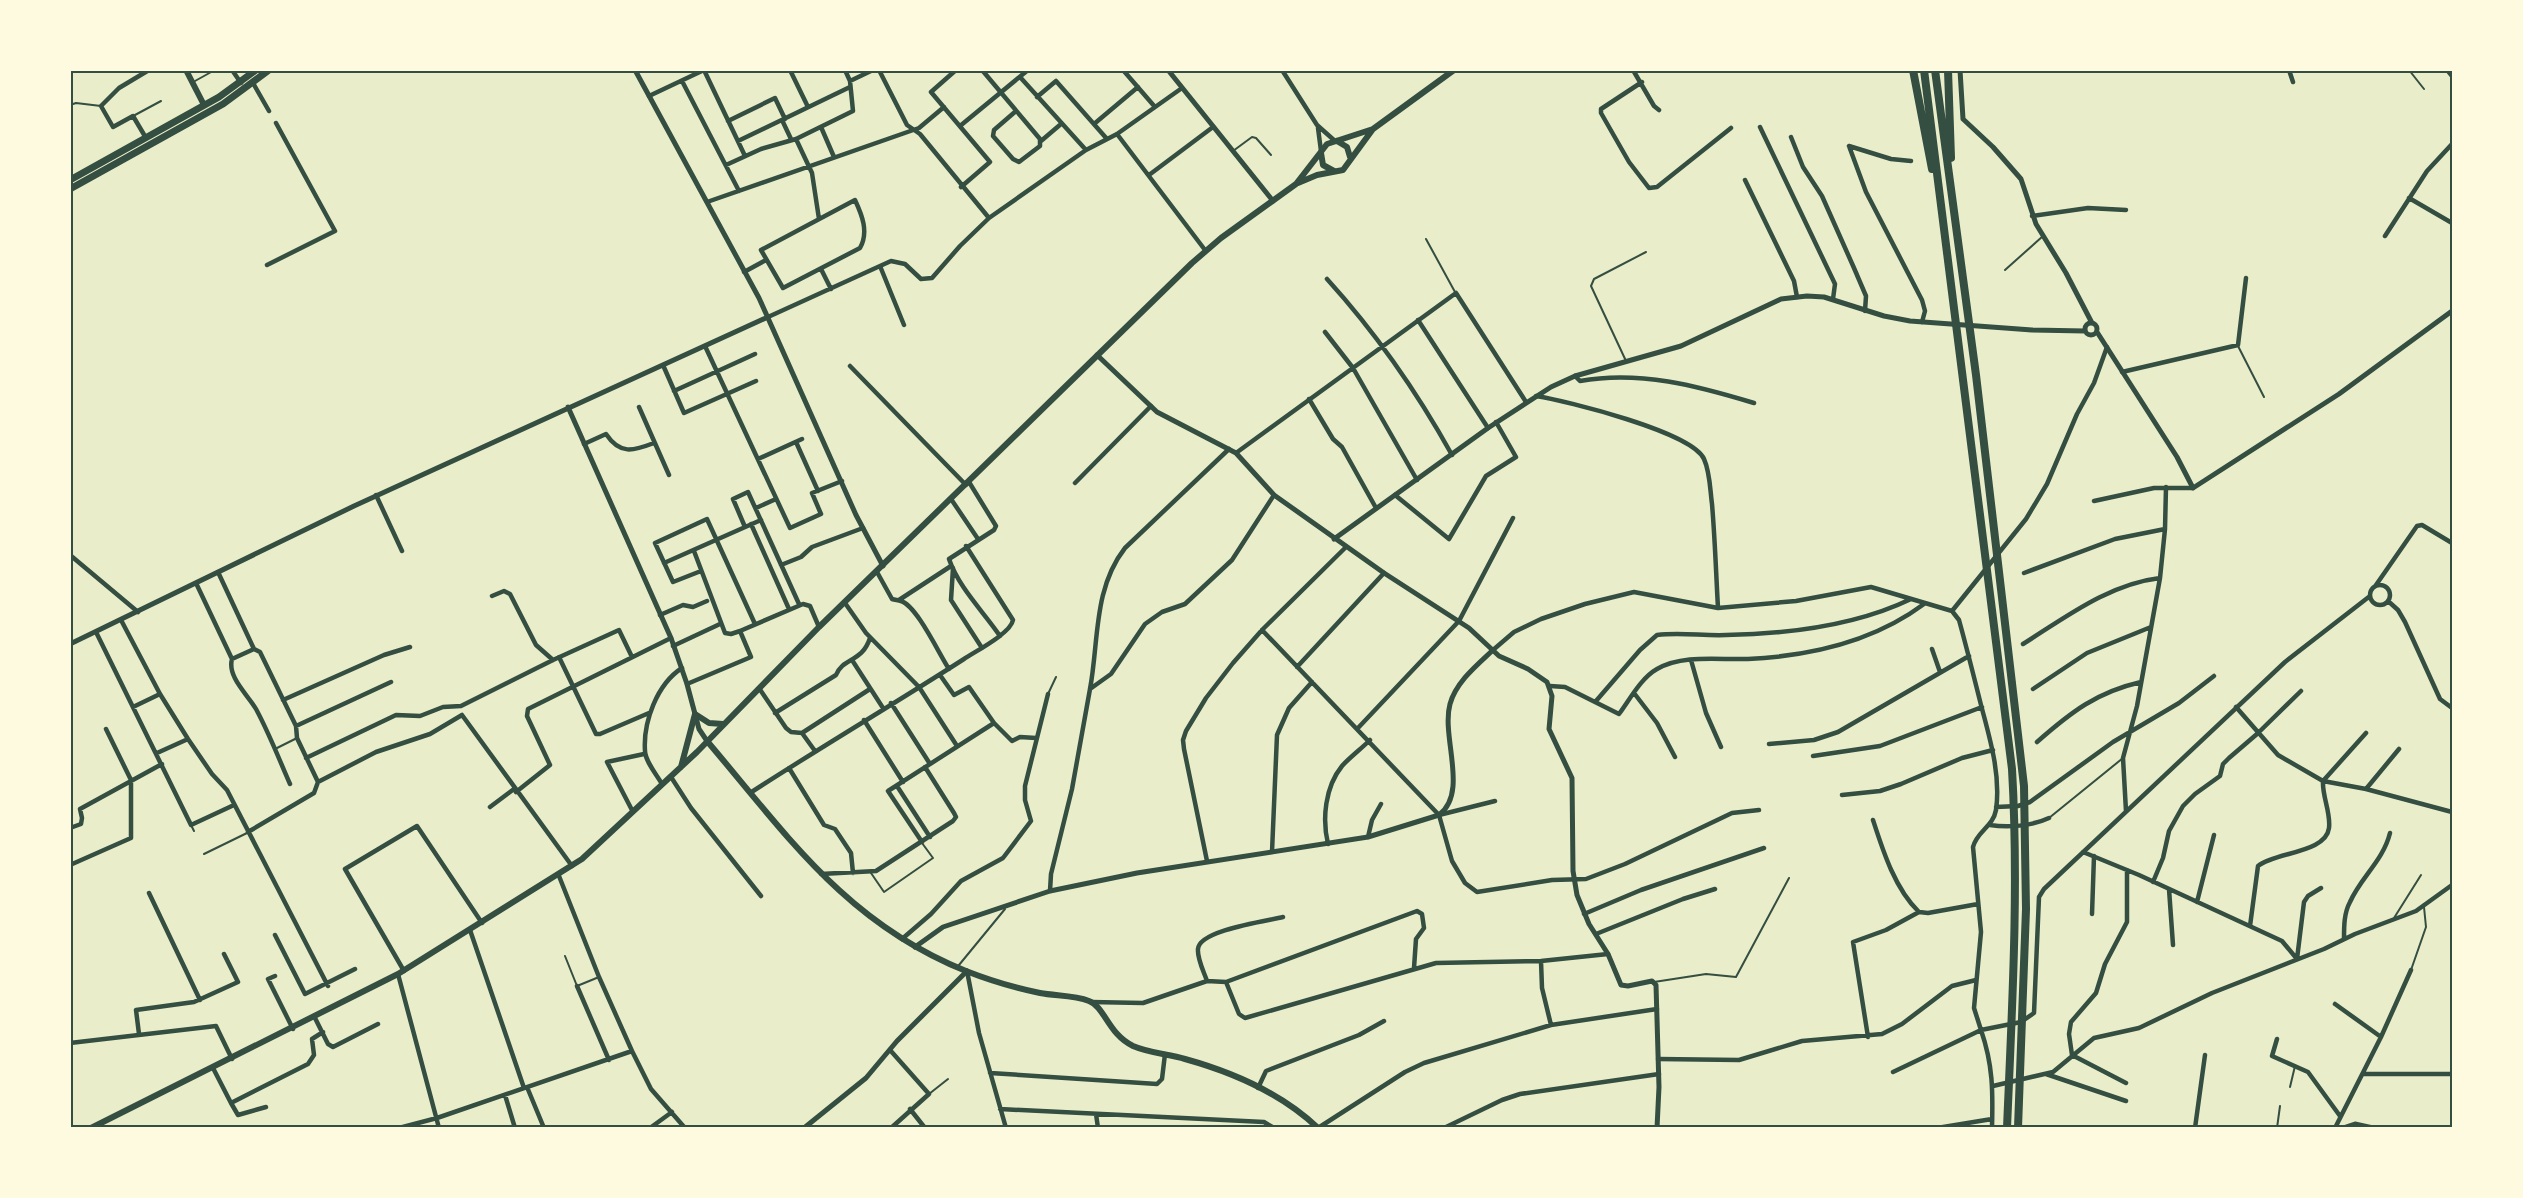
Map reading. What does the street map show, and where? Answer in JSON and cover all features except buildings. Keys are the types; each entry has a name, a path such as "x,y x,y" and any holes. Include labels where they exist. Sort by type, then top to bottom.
{"highway":[{"path":"1913,70 1942,209"},
{"path":"1924,70 2013,782 2016,905 2007,1128"},
{"path":"1935,70 1976,375 2024,786 2026,909 2019,1128"},
{"path":"1948,70 1951,186"},
{"path":"2002,1128 2003,1095 2009,1071"}],"main road":[{"path":"186,70 204,105"},
{"path":"70,180 204,105 256,70"},
{"path":"70,189 208,113 269,70"},
{"path":"1296,184 1327,144 1372,129 1454,70"},
{"path":"2448,70 2452,75"},
{"path":"95,1127 315,1018 401,972 572,867 681,767 819,627 1205,250 1296,184 1317,175 1343,170 1372,129"},
{"path":"1336,141 1347,147 1350,160"},
{"path":"1321,152 1323,165 1334,171"},
{"path":"681,767 695,714 709,723 724,724"},
{"path":"707,741 821,874 853,904 902,939 967,971 1032,991 1091,1002 1099,1009 1110,1028 1120,1038 1141,1049 1204,1065 1258,1088 1285,1102 1318,1128"}],"street":[{"path":"146,138 133,116 113,127 101,106 119,87 149,70"},
{"path":"232,70 241,82"},
{"path":"635,70 768,318 816,433 883,566"},
{"path":"650,96 704,70 745,156"},
{"path":"790,70 808,107"},
{"path":"726,165 794,139 853,111 850,84 845,70"},
{"path":"738,141 808,107 873,70"},
{"path":"879,70 907,125 920,134 989,218"},
{"path":"956,70 931,92 990,162 962,187"},
{"path":"982,70 1041,141"},
{"path":"960,126 1028,70"},
{"path":"1123,70 1155,107"},
{"path":"1168,70 1273,201"},
{"path":"1282,70 1317,125 1336,141"},
{"path":"1633,70 1654,106 1659,110"},
{"path":"1960,70 1963,119 1994,147 2021,179 2032,216 2043,236 2066,273 2092,323 2097,327 2097,332 2177,457 2193,488"},
{"path":"2289,70 2293,82"},
{"path":"1020,77 1086,150"},
{"path":"682,81 739,191"},
{"path":"1037,97 1056,81 1107,139"},
{"path":"1642,82 1601,109 1601,113 1629,162 1649,188 1657,187 1731,128"},
{"path":"253,83 269,111"},
{"path":"1094,124 1138,87"},
{"path":"70,644 376,495 891,261 901,262 921,279 932,278 989,218 1086,150 1117,134 1182,88"},
{"path":"728,121 775,98 783,120 809,165 819,219"},
{"path":"707,202 919,128 944,107"},
{"path":"1016,111 994,130 994,137 1017,162 1021,162 1040,146 1041,141 1061,124"},
{"path":"267,265 335,231 276,123"},
{"path":"1317,125 1321,152"},
{"path":"821,127 834,157"},
{"path":"1149,175 1213,127"},
{"path":"1760,127 1835,284 1833,299"},
{"path":"1117,134 1205,250"},
{"path":"1791,137 1803,167 1822,196 1866,296 1865,311"},
{"path":"2385,236 2427,171 2452,144"},
{"path":"1911,161 1891,159 1849,146 1866,192 1922,300 1925,311 1922,322"},
{"path":"1745,180 1794,281 1797,297"},
{"path":"2409,198 2452,223"},
{"path":"855,200 865,229 864,241 860,248 783,288 766,260 761,250 855,200"},
{"path":"2032,216 2088,208 2126,210"},
{"path":"744,272 766,260"},
{"path":"880,266 904,325"},
{"path":"820,269 831,289"},
{"path":"2122,372 2238,345 2246,278"},
{"path":"1327,279 1361,318 1415,392 1452,455"},
{"path":"1236,453 1456,293 1526,402"},
{"path":"1335,539 1496,422 1536,396 1575,376 1681,346 1774,302 1815,296 1833,299 1865,311 1897,319 1969,326 2085,331 2091,335 2097,332"},
{"path":"2094,501 2166,487 2193,488 2339,394 2452,311"},
{"path":"1418,320 1488,428"},
{"path":"2085,331 2087,325 2092,323"},
{"path":"1325,332 1353,368 1417,480"},
{"path":"705,346 790,528 821,514 812,494 842,481"},
{"path":"1952,611 2026,519 2047,484 2077,414 2094,383 2107,347"},
{"path":"674,391 756,354"},
{"path":"1097,355 1162,415 1236,453 1274,495 1346,547 1458,621 1503,659 1536,674 1550,686 1565,687 1619,714 1655,669 1671,663 1781,656 1836,647 1878,632 1908,616 1924,604"},
{"path":"663,365 684,413 756,381"},
{"path":"850,366 968,483 996,526 994,530 949,558 952,567 975,604 984,612 1000,636"},
{"path":"1575,376 1580,381 1608,378 1673,381 1754,403"},
{"path":"1536,396 1584,406 1652,429 1689,445 1701,454 1710,482 1718,609"},
{"path":"1310,399 1332,439 1342,447 1376,508"},
{"path":"1076,483 1151,406"},
{"path":"568,407 674,645 699,729 707,741"},
{"path":"639,407 669,476"},
{"path":"1395,495 1449,539 1486,476 1516,457 1496,422"},
{"path":"584,444 606,434 612,444 624,449 637,449 654,443"},
{"path":"758,459 799,440 818,491"},
{"path":"1050,891 1051,874 1072,789 1090,689 1100,606 1116,559 1229,449"},
{"path":"2126,811 2123,758 2141,682 2160,578 2166,487"},
{"path":"745,527 732,499 748,492 799,604"},
{"path":"376,495 402,551"},
{"path":"1090,689 1111,674 1145,624 1162,612 1185,604 1232,560 1274,495"},
{"path":"756,508 776,499"},
{"path":"951,499 978,539"},
{"path":"1358,728 1458,621 1514,518"},
{"path":"701,571 673,582 655,543 707,519 755,624"},
{"path":"664,563 761,520"},
{"path":"751,524 789,609"},
{"path":"1893,1072 1981,1030 2021,1022 2034,1013 2039,897 2044,889 2285,662 2370,596 2371,590 2417,525 2422,525 2452,543"},
{"path":"782,565 801,557 812,547 863,528"},
{"path":"2024,573 2115,539 2165,529"},
{"path":"750,793 891,703 940,675 1000,636 1011,626 1013,620 966,546"},
{"path":"1207,861 1183,736 1206,698 1233,663 1262,630 1346,547"},
{"path":"694,551 720,624 727,634 740,631 799,604 810,606 819,627"},
{"path":"70,555 138,612"},
{"path":"899,600 952,567"},
{"path":"952,567 951,600 982,648"},
{"path":"218,572 254,648 260,652 296,726 297,738 318,782"},
{"path":"877,572 892,599 899,600 916,615 949,669"},
{"path":"1297,667 1384,573"},
{"path":"2023,644 2085,605 2116,589 2135,582 2160,578"},
{"path":"196,583 232,659 231,664 238,684 254,706 290,784"},
{"path":"2370,596 2376,604 2383,605 2388,601 2390,595 2388,589 2383,585 2376,585"},
{"path":"1439,815 1449,806 1453,791 1454,778 1448,739 1450,705 1458,687 1493,650 1514,632 1540,619 1625,594 1644,593 1718,609 1796,601 1861,587 1881,588 1924,604 1952,611 1959,620 1993,750 1996,807 1994,821 1977,835 1972,847 1981,946 1974,1008 1989,1054 1993,1086 1992,1128"},
{"path":"492,596 504,591 510,594 536,645 553,660"},
{"path":"1596,701 1640,650 1657,635 1722,636 1790,632 1843,621 1911,599"},
{"path":"2388,601 2398,610 2405,622 2440,699 2452,708"},
{"path":"660,615 683,605 693,607 706,602"},
{"path":"845,603 870,638 919,687 957,746"},
{"path":"121,620 160,694 188,739 212,774 227,790 327,984"},
{"path":"674,645 720,624"},
{"path":"2033,689 2087,653 2151,627"},
{"path":"306,758 396,715 420,716 443,707 457,708 619,630 632,657"},
{"path":"1262,630 1370,740 1439,815 1452,861 1462,879 1473,890 1481,892 1546,881 1586,879 1624,864 1732,813 1759,810"},
{"path":"687,684 752,657 740,631"},
{"path":"96,632 191,825 234,805"},
{"path":"489,807 550,765 527,716 527,711 670,638"},
{"path":"775,712 836,675 839,668 864,652 870,638"},
{"path":"283,700 384,654 410,647"},
{"path":"232,659 254,648"},
{"path":"1932,649 1940,672"},
{"path":"559,657 596,734 649,713"},
{"path":"1769,744 1824,738 1856,723 1969,657"},
{"path":"852,660 883,708"},
{"path":"1691,660 1706,713 1721,747"},
{"path":"662,784 644,754 649,713 668,680 682,669"},
{"path":"940,675 954,695 969,687 994,723 1011,741 1020,737 1036,738"},
{"path":"1996,807 2018,806 2030,802 2130,731 2179,703 2214,676"},
{"path":"296,726 391,682"},
{"path":"1272,852 1277,735 1288,708 1312,682"},
{"path":"2037,742 2086,702 2102,693 2141,682"},
{"path":"1550,686 1552,696 1549,729 1572,778 1574,880 1584,914 1608,954 1623,986 1654,982 1656,987 1659,1074 1657,1127"},
{"path":"759,688 786,728 791,732 802,733 870,689"},
{"path":"2153,882 2163,858 2169,831 2183,806 2220,776 2223,764 2301,691"},
{"path":"1634,693 1657,723 1675,757"},
{"path":"133,707 160,694"},
{"path":"902,939 931,914 961,881 1003,858 1031,821 1025,800 1025,786 1048,694"},
{"path":"891,703 930,764"},
{"path":"1813,756 1880,746 1982,707"},
{"path":"2236,707 2257,734 2286,761 2323,781 2366,789 2452,812"},
{"path":"457,708 572,867"},
{"path":"248,832 314,793 318,782 376,752 430,734 462,716"},
{"path":"864,720 903,782"},
{"path":"922,842 888,791 994,723"},
{"path":"70,865 129,841 131,838 131,780 106,729"},
{"path":"802,733 815,751"},
{"path":"2323,781 2366,733"},
{"path":"157,753 188,739"},
{"path":"1328,843 1325,833 1325,809 1334,782 1339,770 1347,760 1370,740"},
{"path":"2366,789 2398,749"},
{"path":"1842,795 1880,790 1901,784 1962,758 1993,750"},
{"path":"633,812 607,762 644,754"},
{"path":"70,828 81,824 80,809 162,764"},
{"path":"821,874 871,873 930,837 956,817 925,767"},
{"path":"789,768 824,825 835,830 851,853 853,873"},
{"path":"670,777 691,808 761,896"},
{"path":"2250,926 2258,866 2314,845 2327,835 2330,825 2323,781"},
{"path":"897,786 930,837"},
{"path":"915,947 943,927 1050,891 1091,881 1207,861 1368,837 1439,815 1495,801"},
{"path":"1368,837 1372,820 1381,804"},
{"path":"1990,825 2001,827 2041,822 2049,818"},
{"path":"1873,820 1886,859 1909,901 1919,912"},
{"path":"439,1128 401,972 345,869 417,826 482,923"},
{"path":"2344,939 2345,914 2349,903 2383,854 2390,833"},
{"path":"2197,902 2214,835"},
{"path":"1584,914 1641,890 1764,848"},
{"path":"2083,852 2282,941 2296,958"},
{"path":"2092,914 2094,856"},
{"path":"2072,1055 2069,1034 2071,1022 2096,993 2105,964 2127,922 2127,870"},
{"path":"559,876 632,1051 651,1089 685,1128"},
{"path":"1993,1086 2046,1074 2060,1068 2072,1055 2094,1038 2139,1028 2212,993 2424,907 2452,885"},
{"path":"2296,958 2304,902 2308,896 2321,888"},
{"path":"2169,889 2174,945"},
{"path":"1596,934 1683,899 1715,890"},
{"path":"149,893 200,1000"},
{"path":"1868,1037 1853,942 1886,930 1919,912 1928,913 1978,904"},
{"path":"1091,1002 1143,1003 1207,981 1226,981 1417,911 1422,914 1424,928 1415,943 1414,968"},
{"path":"1207,981 1198,952 1199,945 1204,940 1226,930 1284,917"},
{"path":"470,930 525,1088 544,1128"},
{"path":"275,935 305,994 355,969"},
{"path":"139,1034 136,1010 200,1000 238,982 224,954"},
{"path":"1226,981 1239,1014 1245,1018 1414,968 1447,962 1541,961 1608,954"},
{"path":"1541,961 1542,988 1551,1025"},
{"path":"2335,1128 2381,1037 2411,970"},
{"path":"804,1128 866,1078 967,971"},
{"path":"967,971 990,1073 1006,1128"},
{"path":"276,976 268,979 293,1029"},
{"path":"1658,1059 1738,1060 1802,1041 1868,1037 1893,1030 1952,986 1976,980"},
{"path":"577,986 609,1060"},
{"path":"334,997 338,1006"},
{"path":"2335,1004 2381,1037"},
{"path":"1318,1128 1415,1066 1551,1025 1657,1009"},
{"path":"315,1018 328,1044 336,1047 378,1024"},
{"path":"1258,1088 1266,1071 1359,1035 1383,1021"},
{"path":"70,1042 216,1026 232,1059"},
{"path":"231,1103 311,1062 314,1055 312,1039 322,1032"},
{"path":"2277,1039 2272,1056 2308,1072 2340,1116"},
{"path":"890,1050 929,1094 891,1128"},
{"path":"402,1127 437,1118 632,1051"},
{"path":"990,1073 1157,1084 1162,1079 1165,1054"},
{"path":"2072,1055 2126,1083"},
{"path":"2195,1128 2205,1055"},
{"path":"213,1068 238,1115 266,1107"},
{"path":"1444,1128 1502,1100 1520,1094 1659,1074"},
{"path":"2046,1074 2126,1101"},
{"path":"2363,1074 2452,1074"},
{"path":"506,1095 516,1128"},
{"path":"910,1109 925,1128"},
{"path":"1000,1109 1264,1122 1274,1128"},
{"path":"650,1128 672,1112"},
{"path":"1096,1114 1098,1128"},
{"path":"1937,1128 1992,1119"},
{"path":"2343,1128 2355,1124 2373,1128"}],"lane":[{"path":"2409,70 2424,89"},
{"path":"192,83 213,72"},
{"path":"133,116 161,100"},
{"path":"70,105 76,103 101,106"},
{"path":"1233,151 1252,137 1256,138 1271,155"},
{"path":"2005,270 2043,236"},
{"path":"1426,239 1456,293"},
{"path":"1626,361 1591,286 1594,279 1646,252"},
{"path":"2238,345 2264,397"},
{"path":"1048,694 1056,677"},
{"path":"275,749 297,738"},
{"path":"2049,818 2123,758"},
{"path":"191,825 194,831"},
{"path":"204,854 248,832"},
{"path":"871,873 884,892 933,858 922,842"},
{"path":"2394,918 2421,875"},
{"path":"1654,982 1706,974 1736,977 1789,878"},
{"path":"957,967 1006,907"},
{"path":"2411,970 2426,927 2424,907"},
{"path":"565,957 577,986 599,976"},
{"path":"2290,1087 2295,1066"},
{"path":"929,1094 948,1079"},
{"path":"2277,1128 2280,1106"}]}
